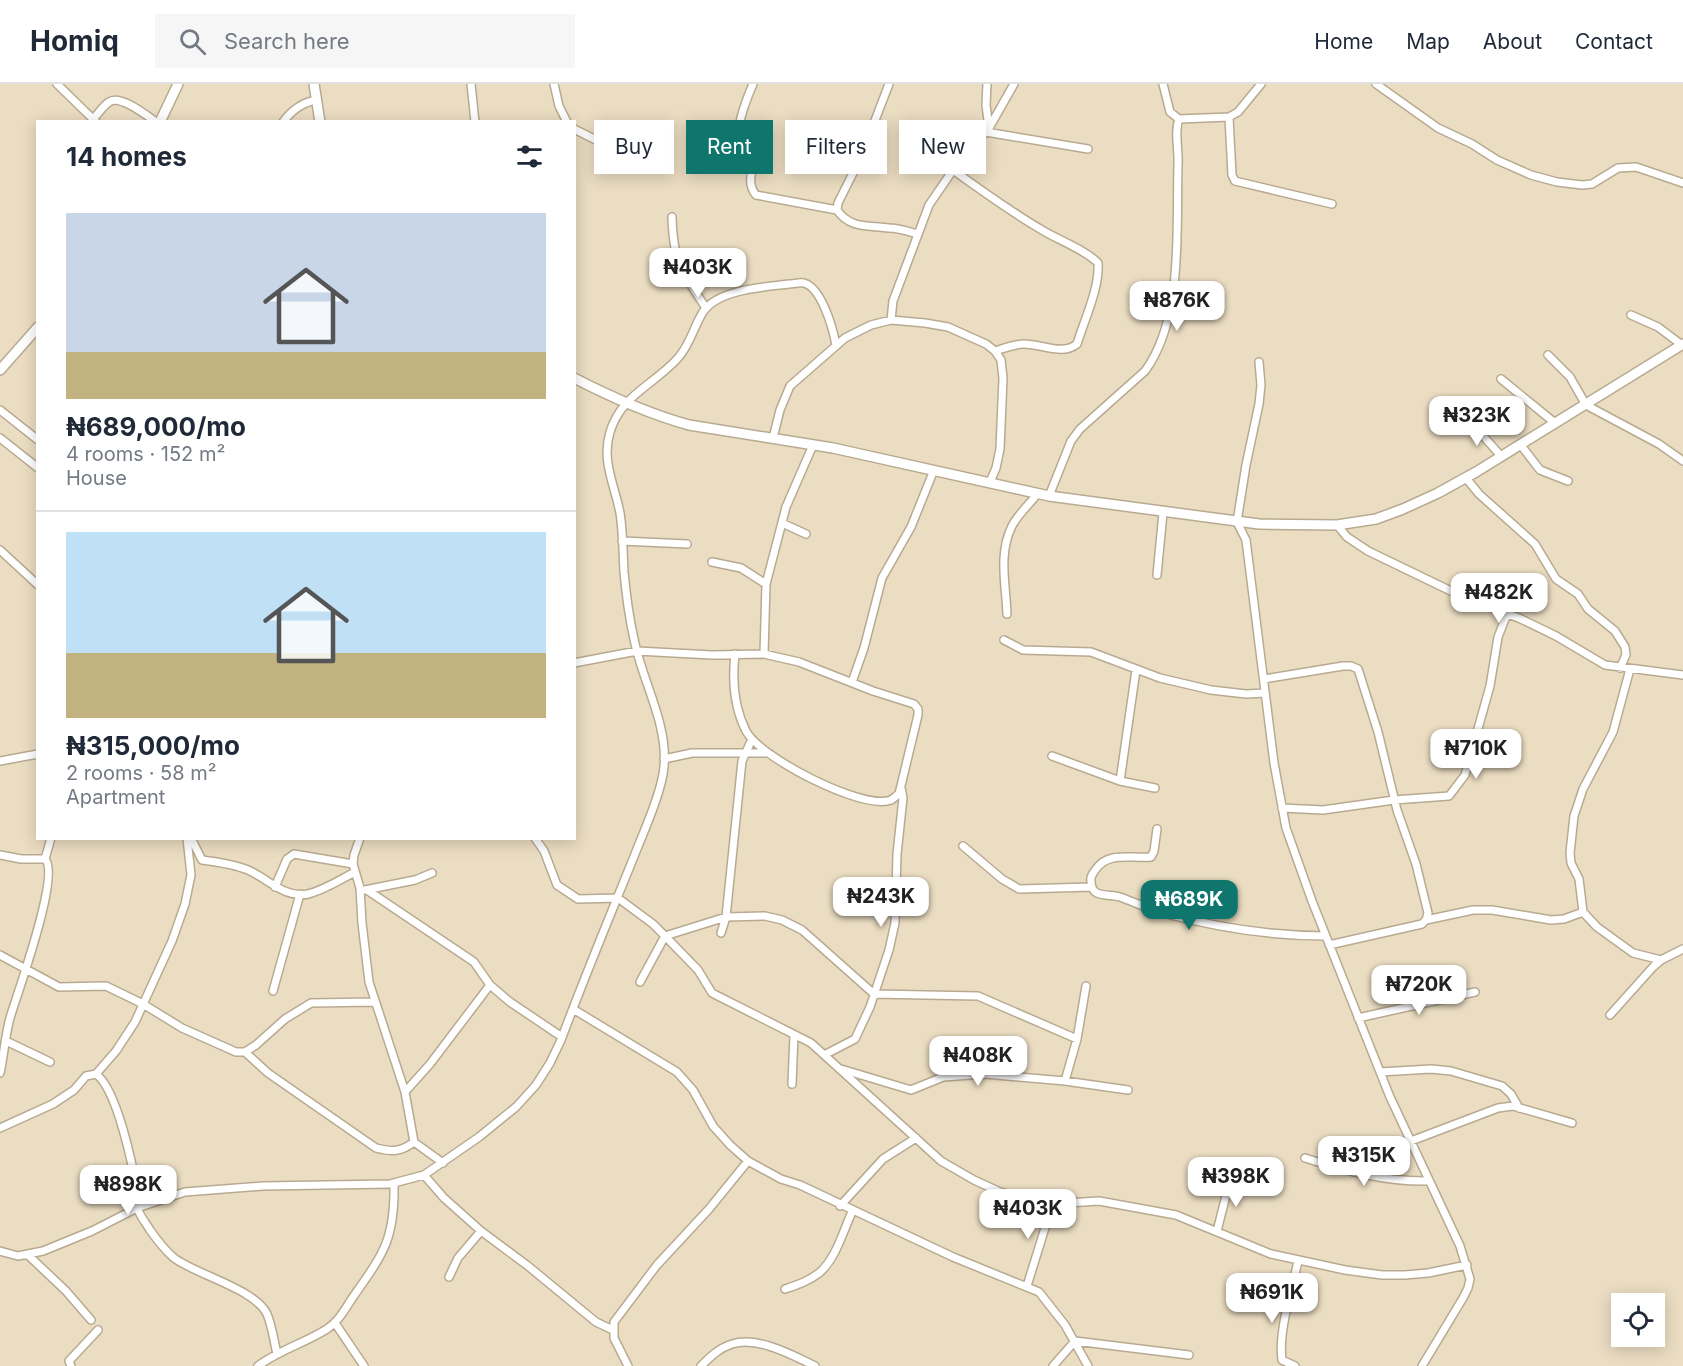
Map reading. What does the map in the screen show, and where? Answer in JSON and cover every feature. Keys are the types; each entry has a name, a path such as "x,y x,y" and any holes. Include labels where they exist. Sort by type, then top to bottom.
{"main road":[{"path":"159,120 178,84"},
{"path":"314,84 320,120"},
{"path":"0,370 36,329"},
{"path":"576,379 626,402 689,425 813,444 1049,496 1237,522 1337,525 1362,522 1395,512 1466,478 1683,344"}],"street":[{"path":"57,84 94,120 110,101 116,99 155,120"},
{"path":"471,84 475,120"},
{"path":"554,84 559,106 566,120"},
{"path":"753,84 739,124 742,133 755,143 756,148 750,181 751,189 756,195 837,210"},
{"path":"889,84 861,157 838,203 837,210 842,218 853,225 901,229 917,234"},
{"path":"987,84 987,130"},
{"path":"987,130 1014,84"},
{"path":"1163,84 1170,112 1179,119 1229,117 1238,112 1261,84"},
{"path":"1376,84 1438,128 1472,144 1497,160 1531,175 1557,182 1582,185 1592,184 1618,168 1636,167 1683,183"},
{"path":"285,120 298,106 317,99"},
{"path":"1229,117 1232,175 1235,181 1332,204"},
{"path":"1049,496 1071,441 1096,414 1145,371 1153,361 1163,335 1174,291 1179,151 1177,125 1179,119"},
{"path":"576,130 594,139"},
{"path":"987,130 1088,149"},
{"path":"891,320 892,301 917,234 929,205 950,174"},
{"path":"959,174 1016,214 1064,243 1088,254 1098,263 1099,271 1077,344 1063,350 1024,344 995,351"},
{"path":"672,217 672,237 679,266 706,308"},
{"path":"0,1251 18,1256 28,1255 67,1242 166,1196 204,1189 394,1184 424,1175 516,1107 541,1078 562,1037 618,898 664,768 657,715 637,651 624,574 620,515 608,471 606,454 610,432 626,402 668,369 683,353 706,308 721,297 802,283 817,293 830,320 837,345"},
{"path":"1632,315 1658,327 1683,344"},
{"path":"773,438 780,410 790,386 845,338 871,325 891,320 925,322 948,327 972,337 995,351 1001,360 1004,378 1000,449 990,482"},
{"path":"1548,355 1570,377 1586,405 1659,444 1683,461"},
{"path":"1259,362 1261,385 1259,404 1237,522 1246,540 1265,693 1286,828 1329,945 1380,1072 1467,1265 1470,1279 1468,1288 1422,1366"},
{"path":"1501,379 1555,423"},
{"path":"0,410 36,438"},
{"path":"1462,423 1477,429 1501,456"},
{"path":"0,438 36,466"},
{"path":"764,654 766,584 789,498 813,444"},
{"path":"1520,444 1540,470 1568,481"},
{"path":"852,682 864,648 882,578 911,527 934,470"},
{"path":"1466,478 1479,494 1535,544 1556,579 1578,594 1588,609 1614,631 1625,647 1626,655 1620,668"},
{"path":"1007,614 1003,578 1008,536 1013,524 1038,493"},
{"path":"1157,575 1163,513"},
{"path":"782,523 806,534"},
{"path":"1246,540 1250,529 1260,524"},
{"path":"1337,525 1347,537 1368,551 1453,592 1556,636 1605,665 1683,675"},
{"path":"622,541 687,544"},
{"path":"0,550 36,583"},
{"path":"712,562 741,568 766,584"},
{"path":"1282,808 1323,810 1394,800 1449,796 1465,775 1490,686 1498,637 1507,614"},
{"path":"1004,639 1023,650 1092,651 1160,678 1211,690 1265,693"},
{"path":"576,663 637,651 764,654 799,662 873,691 914,704 918,709 899,794 891,800 870,800 801,774 768,753 746,732 734,693 735,654"},
{"path":"1264,679 1343,666 1358,669 1378,732 1394,800 1416,864 1428,914 1426,921"},
{"path":"1630,669 1613,732 1583,789 1574,816 1571,863 1579,879 1583,912 1597,927 1634,953 1661,960"},
{"path":"1120,781 1136,670"},
{"path":"721,933 726,917 742,761 752,739"},
{"path":"664,759 692,753 768,753"},
{"path":"0,761 36,754"},
{"path":"1052,756 1120,781 1155,788"},
{"path":"826,1054 855,1039 889,950 895,923 897,854 903,798 901,788"},
{"path":"1156,829 1154,855 1143,858 1109,858 1101,863 1091,875 1092,887 1096,892 1120,897 1165,914 1205,922 1255,931 1326,936"},
{"path":"45,859 50,840"},
{"path":"0,1128 53,1104 75,1090 87,1076 96,1074 124,1038 143,1004 172,941 185,904 192,875 189,840"},
{"path":"190,840 202,860 230,864 249,870 276,887 300,894 308,894 354,868"},
{"path":"359,840 354,855 354,868 364,889 364,951 375,1002 405,1092 414,1142 443,1163"},
{"path":"536,840 544,851 557,885 578,899 618,898 665,936 698,970 712,993 811,1043 826,1054 838,1068 941,1161 1000,1192 1053,1202 1071,1209 1067,1203 1099,1201 1176,1215 1253,1248 1298,1261 1382,1275 1428,1273 1467,1265"},
{"path":"963,846 1002,879 1019,889 1092,887"},
{"path":"276,887 288,859 294,854 354,868"},
{"path":"0,855 21,859 45,859 50,868 48,890 10,1018 0,1073"},
{"path":"364,889 415,880 432,873"},
{"path":"364,889 474,962 490,984 525,1013 562,1037"},
{"path":"273,991 300,894"},
{"path":"1329,945 1473,910 1492,910 1551,921 1583,912"},
{"path":"640,982 665,936 726,917 765,916 802,930 874,994 978,996 1077,1039"},
{"path":"1610,1015 1661,960 1683,949"},
{"path":"0,955 59,987 106,986 202,1038 236,1052 245,1052 256,1045 285,1019 311,1003 375,1002"},
{"path":"405,1092 430,1064 490,984"},
{"path":"1065,1081 1077,1039 1086,986"},
{"path":"1358,1018 1475,992"},
{"path":"573,1009 677,1072 693,1090 712,1126 748,1161 852,1212 1039,1292 1075,1341 1088,1366"},
{"path":"792,1084 795,1035"},
{"path":"6,1041 50,1062"},
{"path":"245,1052 268,1073 376,1148 393,1152 406,1148 414,1142"},
{"path":"838,1068 911,1090 943,1077 960,1075 1022,1076 1128,1090"},
{"path":"1380,1072 1431,1069 1451,1071 1502,1086 1511,1094 1519,1108"},
{"path":"96,1074 102,1078 107,1088 122,1128 132,1167 137,1208 153,1234 173,1257 244,1293 261,1306 267,1314 277,1354"},
{"path":"1411,1141 1498,1108 1519,1108 1572,1123"},
{"path":"840,1206 883,1159 916,1138"},
{"path":"1305,1158 1386,1179 1429,1181"},
{"path":"628,1366 619,1349 613,1330 614,1322 657,1265 715,1202 748,1161"},
{"path":"424,1175 444,1198 481,1231 528,1266 589,1317 613,1330"},
{"path":"1217,1231 1230,1180"},
{"path":"258,1366 335,1323 381,1257 390,1235 394,1211 394,1184"},
{"path":"1027,1286 1053,1202"},
{"path":"785,1289 806,1281 819,1273 828,1263 852,1212"},
{"path":"449,1277 458,1258 481,1231"},
{"path":"28,1255 66,1291 91,1320"},
{"path":"1295,1366 1282,1360 1281,1353 1284,1326 1298,1261"},
{"path":"335,1323 364,1366"},
{"path":"72,1366 69,1361 98,1330"},
{"path":"1075,1341 1189,1355"},
{"path":"1053,1366 1075,1341"},
{"path":"701,1366 723,1348 733,1343 746,1342 774,1349 815,1366"}]}
